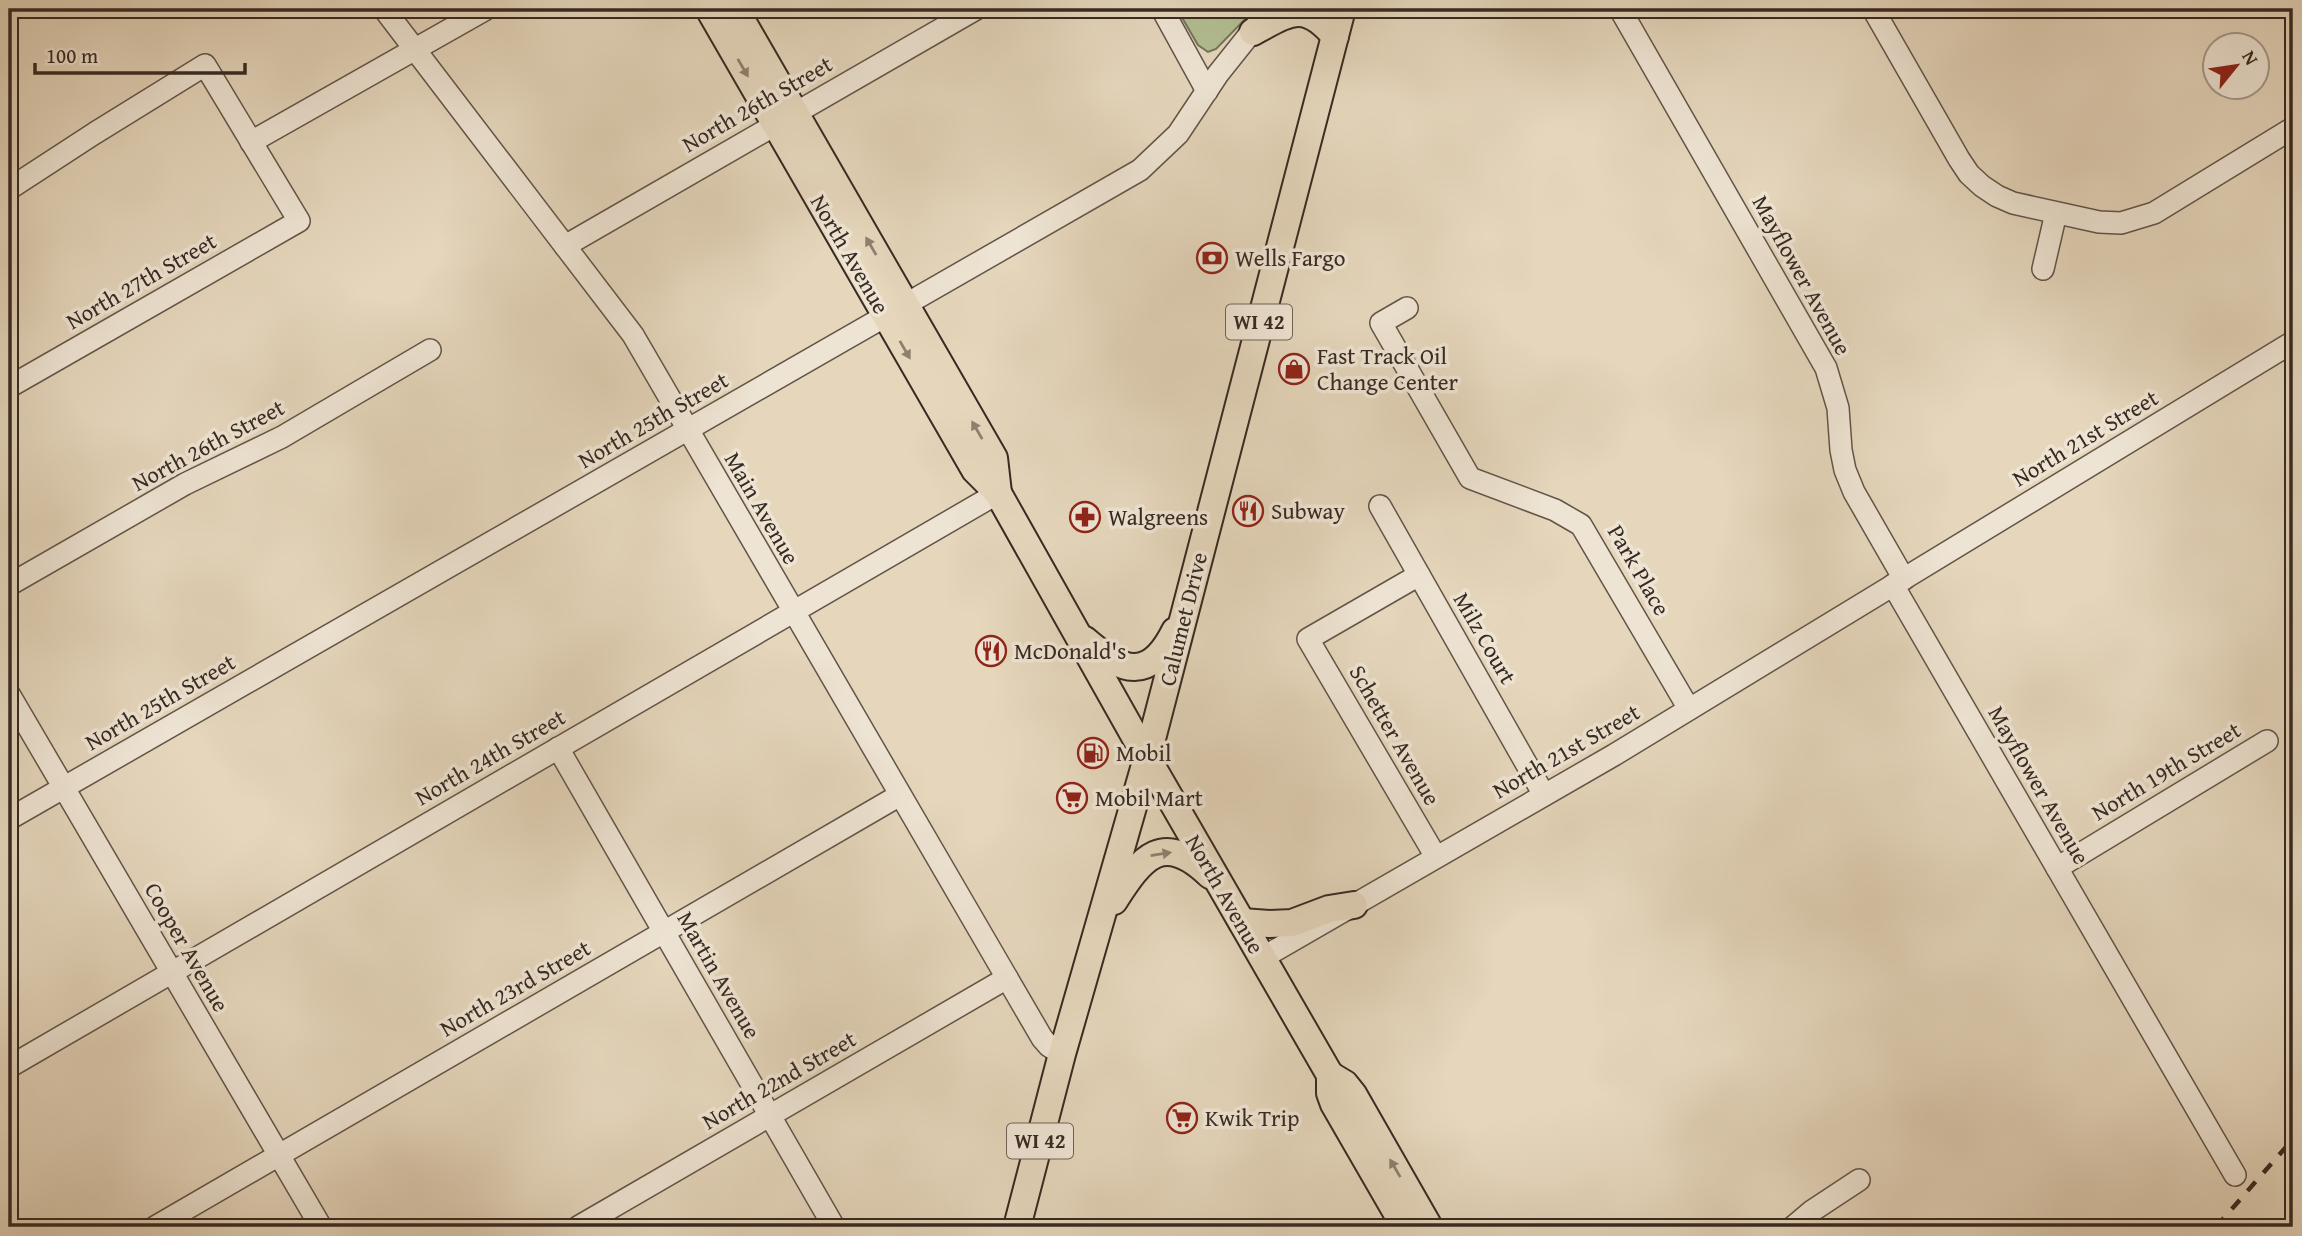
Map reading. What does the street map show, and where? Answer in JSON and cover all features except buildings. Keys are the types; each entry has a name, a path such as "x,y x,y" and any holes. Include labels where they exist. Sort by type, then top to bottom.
{"main road":[{"name":"North Avenue","path":"709,9 785,118"},
{"name":"North Avenue","path":"735,9 785,118 895,311 975,470 998,493 1330,1075 1345,1084 1353,1094 1429,1227"},
{"name":"Calumet Drive","path":"1017,1227 1062,1054 1147,758 1342,9"},
{"path":"1253,32 1284,17 1304,12 1317,18 1335,36"},
{"path":"1076,632 1111,659 1125,666 1138,668 1148,664 1166,646 1185,609"},
{"path":"1101,920 1141,863 1155,855 1173,852 1182,855 1203,868 1219,883"},
{"path":"1242,922 1292,923 1329,909 1354,905"},
{"name":"North Avenue","path":"1330,1075 1330,1093 1334,1104 1405,1227"}],"street":[{"name":"Main Avenue","path":"384,9 632,335 1042,1038 1062,1054"},
{"path":"9,189 205,65 251,142 486,9"},
{"name":"North 26th Street","path":"565,246 976,9"},
{"path":"1162,9 1208,91"},
{"name":"North 25th Street","path":"9,819 1140,170 1178,134 1218,74 1272,9"},
{"name":"Mayflower Avenue","path":"1620,9 1826,368 1838,408 1845,470 1898,582 2057,868 2235,1175"},
{"path":"1873,9 1969,174 1997,196 2013,202 2099,222 2120,223 2137,220 2154,214 2293,128"},
{"name":"North 27th Street","path":"9,387 299,221 251,142"},
{"path":"2043,269 2056,213"},
{"name":"Park Place","path":"1407,308 1381,323 1470,478 1555,510 1581,525 1689,709"},
{"name":"North 21st Street","path":"1262,958 1689,709 2293,341"},
{"name":"North 26th Street","path":"9,585 185,484 282,437 430,350"},
{"name":"North 24th Street","path":"9,1067 998,493"},
{"name":"Milz Court","path":"1380,506 1544,795"},
{"name":"Schetter Avenue","path":"1419,575 1308,639 1436,857"},
{"name":"Cooper Avenue","path":"9,694 321,1227"},
{"name":"North 19th Street","path":"2057,868 2267,741"},
{"name":"Martin Avenue","path":"558,748 834,1227"},
{"name":"North 23rd Street","path":"155,1227 900,795"},
{"name":"North 22nd Street","path":"578,1227 1007,978"},
{"path":"1793,1227 1859,1180"}],"green space":[{"path":"1177,9 1255,9 1216,49 1208,52 1198,45"}],"railway":[{"path":"2216,1227 2293,1139"}],"place":[{"name":"Wells Fargo","path":"1212,258"},
{"name":"Fast Track Oil Change Center","path":"1294,369"},
{"name":"Subway","path":"1248,511"},
{"name":"Walgreens","path":"1085,517"},
{"name":"McDonald's","path":"991,651"},
{"name":"Mobil","path":"1093,753"},
{"name":"Mobil Mart","path":"1072,798"},
{"name":"Kwik Trip","path":"1182,1118"}]}
